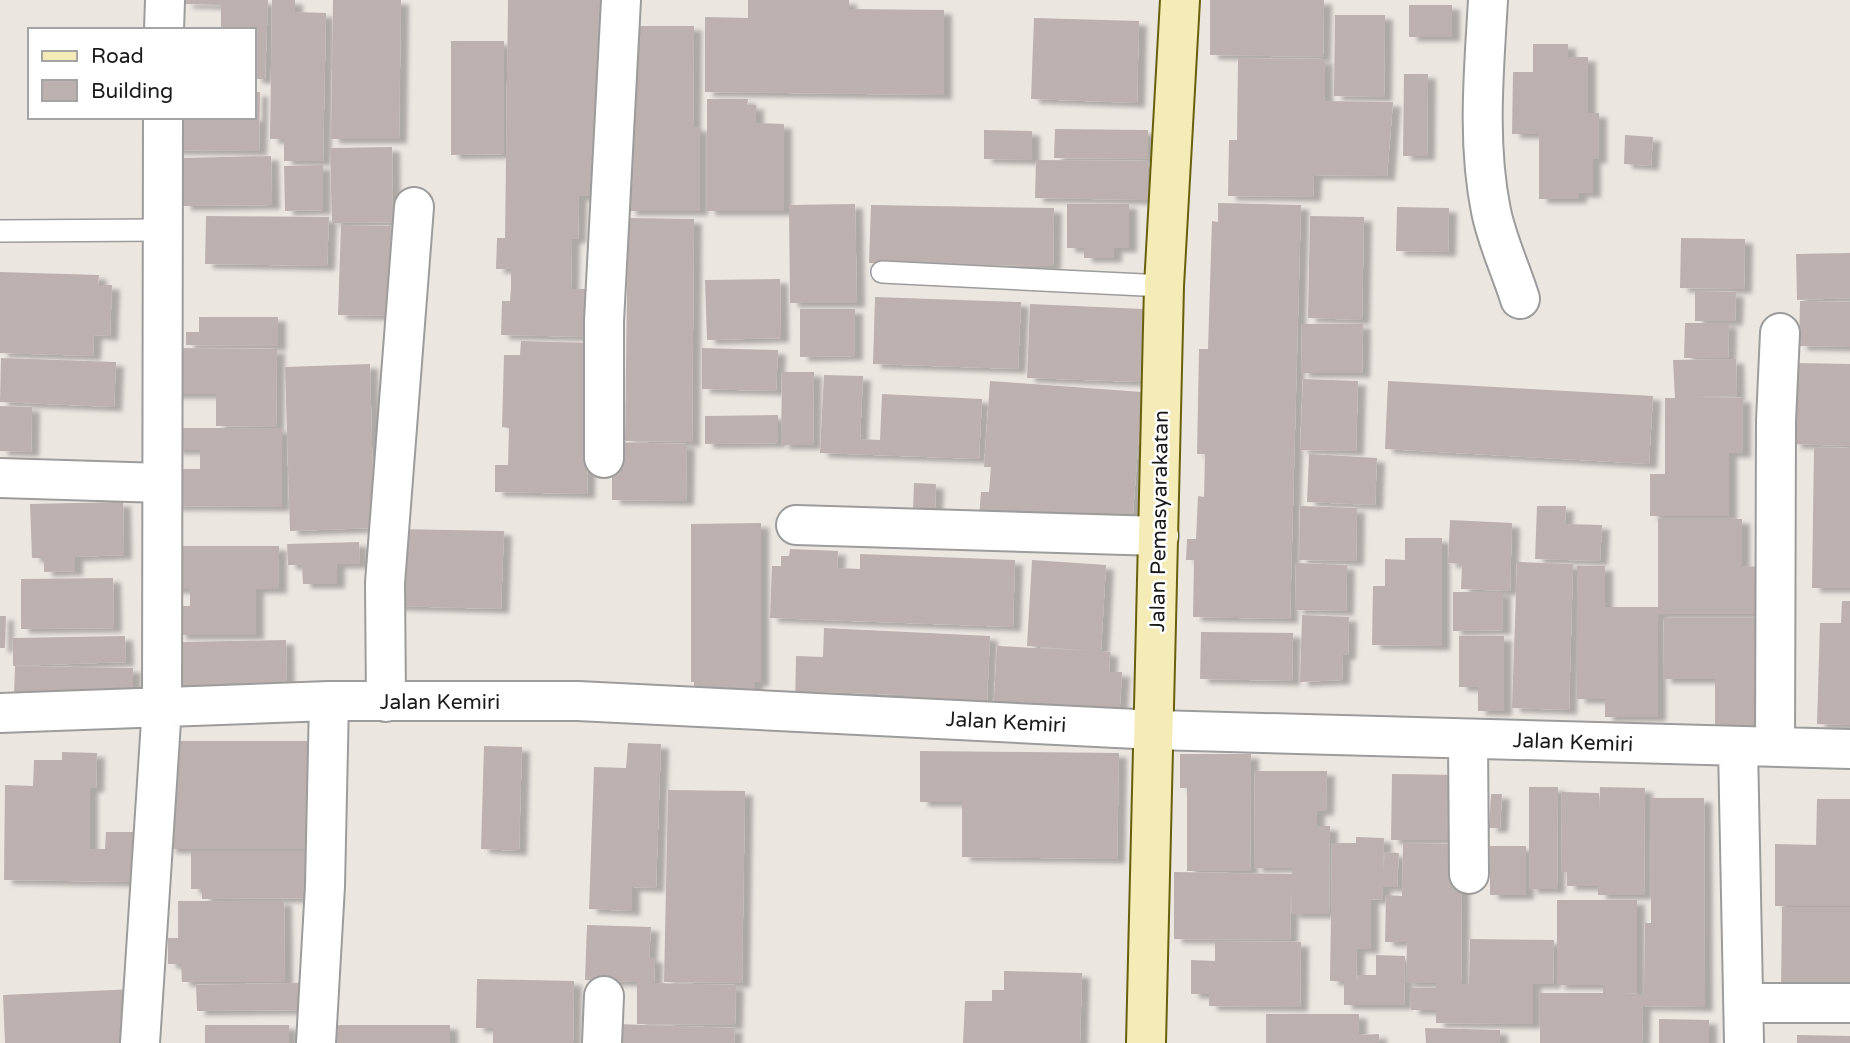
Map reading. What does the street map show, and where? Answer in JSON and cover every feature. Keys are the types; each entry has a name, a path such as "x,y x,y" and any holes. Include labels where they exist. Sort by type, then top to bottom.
{"street":[{"path":"164,28 165,0"},
{"path":"604,458 604,321 621,0"},
{"name":"Jalan Pemasyarakatan","path":"1146,1043 1156,730 1164,286 1180,0"},
{"path":"1488,0 1483,81 1484,167 1492,214 1520,299"},
{"path":"140,1043 162,706 163,119"},
{"path":"386,702 384,583 414,207"},
{"path":"1744,1043 1780,334"},
{"path":"0,478 162,483"},
{"path":"796,525 1159,536"},
{"path":"316,1043 325,886 329,701"},
{"name":"Jalan Kemiri","path":"0,713 329,701 578,701 1156,730 1850,749"},
{"path":"1468,739 1469,874"},
{"path":"602,1043 604,996"},
{"path":"1744,1003 1850,1003"}],"lane":[{"path":"0,231 162,230"},
{"path":"882,272 1164,286"}],"building":[{"path":"185,0 268,0 265,79 256,79 256,28 221,28 221,5 185,4"},
{"path":"272,0 295,0 295,12 326,13 323,161 284,161 284,139 270,139"},
{"path":"333,0 401,0 399,139 331,139"},
{"path":"508,0 600,0 597,196 579,196 578,239 572,239 571,289 594,289 593,337 501,335 502,301 510,301 511,288 511,269 496,269 497,238 505,238"},
{"path":"748,0 849,0 849,9 944,10 944,95 705,92 705,17 748,18"},
{"path":"1210,0 1324,0 1323,57 1210,55"},
{"path":"1409,5 1452,5 1452,37 1409,37"},
{"path":"1335,15 1385,15 1384,97 1334,96"},
{"path":"1034,18 1139,21 1137,103 1031,99"},
{"path":"634,26 694,26 693,127 700,127 700,211 628,211"},
{"path":"451,41 504,41 504,154 451,155"},
{"path":"1533,44 1568,44 1568,57 1588,57 1588,113 1599,113 1599,159 1593,159 1593,193 1579,193 1579,199 1539,199 1539,134 1512,134 1513,72 1533,72"},
{"path":"1238,58 1325,59 1325,101 1393,102 1387,176 1314,175 1313,197 1228,196 1229,140 1237,140"},
{"path":"1404,74 1428,74 1427,156 1403,156"},
{"path":"256,92 260,92 259,151 168,150 168,119 256,119"},
{"path":"707,99 748,99 747,105 756,105 756,123 784,124 784,211 707,211"},
{"path":"1055,129 1148,130 1148,159 1054,158"},
{"path":"984,130 1032,131 1032,160 984,159"},
{"path":"1625,135 1653,137 1651,166 1624,164"},
{"path":"392,147 393,222 332,223 330,148"},
{"path":"271,156 272,205 183,206 182,158"},
{"path":"1036,160 1148,161 1148,200 1035,198"},
{"path":"323,165 323,210 285,211 284,166"},
{"path":"1218,203 1301,205 1290,619 1193,617 1194,560 1186,560 1187,539 1196,539 1198,496 1204,497 1205,454 1197,454 1199,349 1208,349 1212,221 1218,222"},
{"path":"855,204 857,303 790,303 789,205"},
{"path":"1067,204 1129,204 1129,248 1114,248 1114,258 1084,258 1084,248 1067,248"},
{"path":"871,205 1054,208 1053,266 869,263"},
{"path":"1397,207 1449,208 1448,252 1396,251"},
{"path":"206,216 329,217 327,266 205,264"},
{"path":"1310,216 1364,217 1362,320 1308,318"},
{"path":"628,218 694,219 692,442 625,441"},
{"path":"341,225 391,226 389,316 338,315"},
{"path":"1681,238 1745,239 1744,289 1680,288"},
{"path":"1850,253 1850,298 1797,300 1796,254"},
{"path":"0,272 99,275 98,285 112,285 110,336 94,335 93,356 0,353"},
{"path":"780,279 781,338 707,340 705,280"},
{"path":"1695,291 1736,292 1735,321 1695,321"},
{"path":"875,297 1021,302 1018,369 873,364"},
{"path":"1800,301 1850,302 1850,347 1799,346"},
{"path":"1030,304 1144,309 1140,382 1027,378"},
{"path":"800,309 855,309 855,356 800,357"},
{"path":"199,317 278,317 278,346 186,345 186,332 199,332"},
{"path":"1685,323 1729,323 1728,358 1684,358"},
{"path":"1302,324 1363,324 1362,373 1301,373"},
{"path":"521,341 590,343 587,494 495,492 495,465 508,465 509,428 502,427 504,355 520,355"},
{"path":"172,348 277,349 276,427 216,426 216,394 172,394"},
{"path":"702,348 778,350 776,391 702,389"},
{"path":"1,358 116,362 114,407 0,402"},
{"path":"1736,359 1737,396 1690,397 1743,398 1743,453 1729,453 1729,516 1650,516 1650,474 1665,474 1665,398 1675,398 1673,360"},
{"path":"1796,363 1850,364 1850,446 1793,444"},
{"path":"370,364 374,528 290,531 285,367"},
{"path":"782,372 814,372 813,445 781,445"},
{"path":"824,375 863,376 860,439 880,440 882,394 982,399 979,459 820,453"},
{"path":"1303,379 1358,381 1356,451 1300,450"},
{"path":"990,381 1142,392 1132,527 979,517 981,492 989,492 991,467 984,467"},
{"path":"1388,381 1653,396 1649,464 1385,449"},
{"path":"0,406 32,407 31,452 0,451"},
{"path":"778,415 778,443 705,444 705,416"},
{"path":"175,428 282,428 282,507 173,506 173,469 200,469 200,450 174,450"},
{"path":"612,442 687,444 686,501 612,500"},
{"path":"1814,447 1850,448 1850,588 1812,588"},
{"path":"1309,454 1377,458 1375,505 1307,502"},
{"path":"914,483 936,484 935,509 913,508"},
{"path":"123,502 124,555 75,557 75,571 44,572 44,558 32,558 30,504"},
{"path":"1300,506 1357,508 1356,561 1299,560"},
{"path":"1537,506 1566,506 1565,524 1602,525 1600,561 1535,559"},
{"path":"1658,519 1742,519 1742,566 1761,567 1761,614 1658,614 1658,717 1605,717 1605,699 1577,699 1577,566 1605,566 1605,607 1658,607"},
{"path":"1450,520 1512,523 1510,591 1461,589 1462,564 1448,563"},
{"path":"761,523 761,682 755,682 755,696 694,696 694,682 691,682 691,524"},
{"path":"394,529 504,531 501,609 392,606"},
{"path":"1405,538 1442,538 1442,646 1372,645 1373,586 1385,586 1385,559 1405,560"},
{"path":"359,542 360,564 337,564 337,584 303,584 302,565 288,565 287,544"},
{"path":"171,546 279,546 279,589 256,589 256,635 178,635 178,606 190,606 190,589 171,589"},
{"path":"790,549 838,551 837,568 860,569 860,554 1015,560 1013,627 770,618 772,566 781,566 781,556 789,556"},
{"path":"1032,560 1106,565 1101,651 1110,652 1109,672 1122,672 1119,722 993,716 997,646 1094,651 1027,646"},
{"path":"1517,562 1573,564 1569,710 1512,708"},
{"path":"1296,563 1347,565 1346,611 1295,610"},
{"path":"113,578 114,628 21,629 21,579"},
{"path":"1453,592 1503,592 1503,630 1453,631"},
{"path":"1842,601 1850,601 1850,725 1817,724 1820,623 1841,623"},
{"path":"1302,615 1349,617 1348,655 1343,655 1342,680 1300,682"},
{"path":"0,616 6,616 5,648 0,648"},
{"path":"1664,618 1766,618 1766,727 1715,726 1715,679 1663,679"},
{"path":"824,628 990,636 987,701 948,700 947,706 904,705 905,695 822,692 822,704 795,704 796,656 823,657"},
{"path":"1201,632 1293,633 1292,681 1200,679"},
{"path":"125,636 126,662 13,666 13,638"},
{"path":"1459,636 1504,636 1504,711 1478,711 1478,687 1459,687"},
{"path":"286,640 287,687 182,689 182,642"},
{"path":"15,666 133,668 133,698 14,696"},
{"path":"167,741 307,741 307,849 168,849"},
{"path":"628,743 661,744 656,888 632,887 632,911 589,909 594,767 626,768"},
{"path":"484,746 522,747 519,851 481,849"},
{"path":"920,751 1119,753 1117,859 962,857 962,802 920,802"},
{"path":"62,752 97,753 96,788 90,788 90,849 105,849 106,832 135,832 134,882 4,880 5,785 33,786 34,760 62,760"},
{"path":"1180,754 1251,754 1250,871 1187,871 1187,788 1180,788"},
{"path":"1255,771 1327,771 1326,811 1317,811 1317,826 1330,826 1329,914 1292,914 1291,890 1290,940 1174,939 1174,872 1292,874 1292,868 1254,868"},
{"path":"1392,774 1461,775 1461,840 1391,840"},
{"path":"1529,787 1558,787 1557,889 1529,889"},
{"path":"1600,787 1645,788 1644,895 1598,895 1598,886 1567,886 1567,872 1561,872 1562,792 1599,793 1599,818"},
{"path":"668,790 745,791 742,983 664,982"},
{"path":"1491,794 1502,794 1500,828 1489,828"},
{"path":"1651,798 1704,798 1705,1007 1643,1006 1642,1043 1540,1043 1540,993 1603,993 1603,985 1557,985 1557,900 1637,900 1637,993 1622,994 1644,994 1645,923 1651,923"},
{"path":"1817,799 1850,799 1850,906 1775,906 1775,844 1816,845"},
{"path":"1356,837 1384,838 1383,873 1385,852 1399,853 1397,887 1383,887 1383,900 1371,899 1371,949 1357,949 1356,982 1358,975 1376,975 1376,955 1405,956 1404,1005 1344,1005 1344,981 1330,981 1332,843 1356,843"},
{"path":"1403,843 1462,844 1461,984 1469,984 1470,939 1554,940 1553,984 1533,984 1533,1024 1436,1023 1436,1010 1411,1010 1411,988 1436,988 1436,983 1406,983 1407,942 1385,942 1386,895 1402,896"},
{"path":"1490,846 1526,846 1526,895 1490,895"},
{"path":"191,851 305,851 305,898 202,899 202,889 191,889"},
{"path":"178,901 284,901 285,982 182,982 181,964 168,964 168,938 178,938"},
{"path":"1782,907 1850,907 1850,993 1781,993"},
{"path":"587,925 651,927 649,958 655,958 654,983 736,985 735,1025 637,1024 637,982 585,980"},
{"path":"1215,941 1301,942 1300,1007 1209,1006 1209,994 1191,994 1191,960 1215,961"},
{"path":"1004,971 1082,973 1080,1043 963,1043 965,1001 992,1001 992,990 1004,990"},
{"path":"477,979 574,981 573,1043 493,1043 493,1028 476,1028"},
{"path":"299,983 299,1010 197,1011 196,985"},
{"path":"135,989 137,1018 122,1018 123,1043 5,1043 3,995"},
{"path":"1266,1014 1359,1014 1359,1035 1379,1034 1379,1043 1266,1043"},
{"path":"1659,1019 1709,1020 1709,1043 1659,1043"},
{"path":"616,1024 735,1028 734,1043 616,1043"},
{"path":"205,1025 289,1025 289,1043 205,1043"},
{"path":"332,1025 450,1025 450,1043 332,1043"},
{"path":"1425,1028 1500,1030 1500,1043 1426,1043"},
{"path":"1797,1035 1850,1036 1850,1043 1797,1043"}]}
